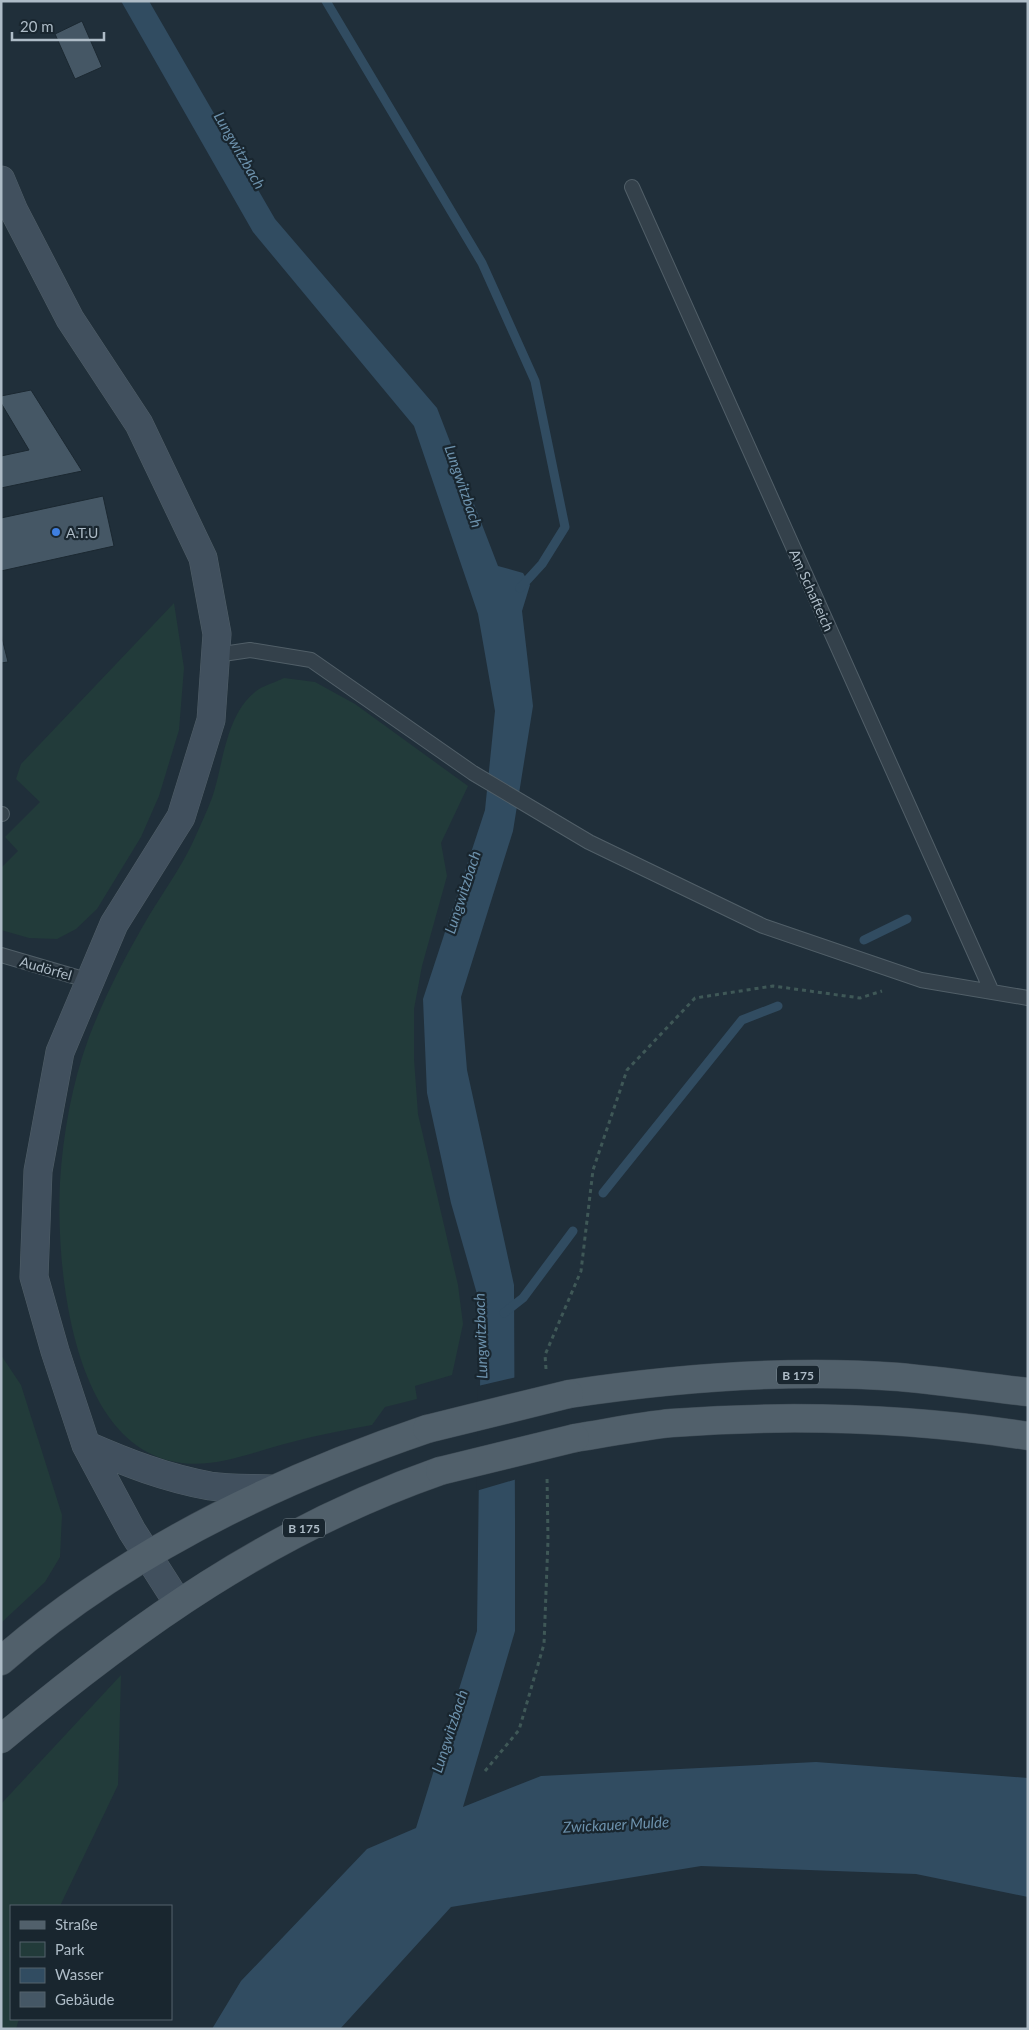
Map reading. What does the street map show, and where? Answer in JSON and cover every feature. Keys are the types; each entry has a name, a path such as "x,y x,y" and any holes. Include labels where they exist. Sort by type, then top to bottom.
{"main road":[{"path":"1,180 14,211 70,319 139,424 204,558 217,634 211,720 181,817 114,924 60,1052 38,1171 34,1277 55,1351 86,1445 147,1557 178,1603"},
{"name":"B 175","path":"1,1661 27,1639 99,1587 217,1515 271,1489 362,1451 427,1429 569,1394 670,1380 782,1375 898,1377 1028,1392"},
{"name":"B 175","path":"1,1739 63,1687 178,1603 235,1566 314,1523 385,1490 440,1471 575,1438 670,1423 777,1418 883,1420 1028,1436"},
{"path":"86,1445 138,1468 177,1479 212,1486 271,1489"}],"lane":[{"name":"Am Schafteich","path":"632,187 992,992"},
{"path":"216,654 250,650 311,660 473,773 589,842 763,926 921,980 1028,998"},
{"name":"Audörfel","path":"1,955 90,981"}],"path":[{"path":"546,1374 545,1355 582,1271 593,1170 627,1070 695,998 773,986 860,998 921,980"},
{"path":"485,1771 519,1730 544,1644 548,1540 547,1472"}],"green space":[{"path":"174,603 184,668 179,730 159,796 141,837 97,909 76,929 57,939 29,938 1,930 1,868 18,851 5,837 40,802 16,779 21,764"},
{"path":"284,678 315,682 355,704 468,786 441,843 447,876 422,966 414,1009 414,1059 418,1114 458,1285 463,1324 452,1375 415,1386 417,1399 385,1407 372,1425 302,1439 226,1460 192,1464 175,1462 158,1457 128,1439 105,1411 87,1376 74,1337 66,1296 61,1254 59,1216 63,1146 78,1072 95,1021 133,944 195,838 212,798 232,724 248,699 259,689"},
{"path":"1,1355 21,1385 62,1515 60,1557 45,1582 1,1623"},
{"path":"121,1675 118,1785 60,1905 10,1905 10,2020 19,2020 16,2029 1,2029 1,1804"}],"water":[{"path":"121,1 149,1 275,219 437,408 498,566 523,573 530,585 522,611 533,706 513,831 461,997 467,1070 514,1285 515,1519 515,1631 463,1807 541,1776 816,1762 1028,1778 1028,1897 916,1874 701,1866 451,1907 340,2029 212,2029 241,1981 367,1849 416,1828 477,1631 481,1308 451,1203 427,1093 423,999 485,810 495,711 478,614 414,426 253,232"}],"pier":[{"path":"517,1377 517,1479 476,1491 478,1386"}],"building":[{"path":"82,21 102,67 75,79 55,34"},
{"path":"31,390 82,471 1,488 1,456 29,450 1,403 1,396"},
{"name":"A.T.U","path":"103,496 114,546 1,571 1,518"},
{"path":"1,634 8,662 1,663"}],"waterway":[{"path":"326,1 482,263 535,381 565,527 542,564 520,588"},
{"path":"864,940 907,919"},
{"path":"603,1193 742,1020 778,1006"},
{"path":"504,1313 523,1298 573,1231"}],"place":[{"name":"A.T.U","path":"56,532"}],"water label":[{"name":"Lungwitzbach","path":"240,150"},
{"name":"Lungwitzbach","path":"464,486"},
{"name":"Lungwitzbach","path":"462,892"},
{"name":"Lungwitzbach","path":"480,1336"},
{"name":"Lungwitzbach","path":"449,1731"},
{"name":"Zwickauer Mulde","path":"616,1824"}]}
